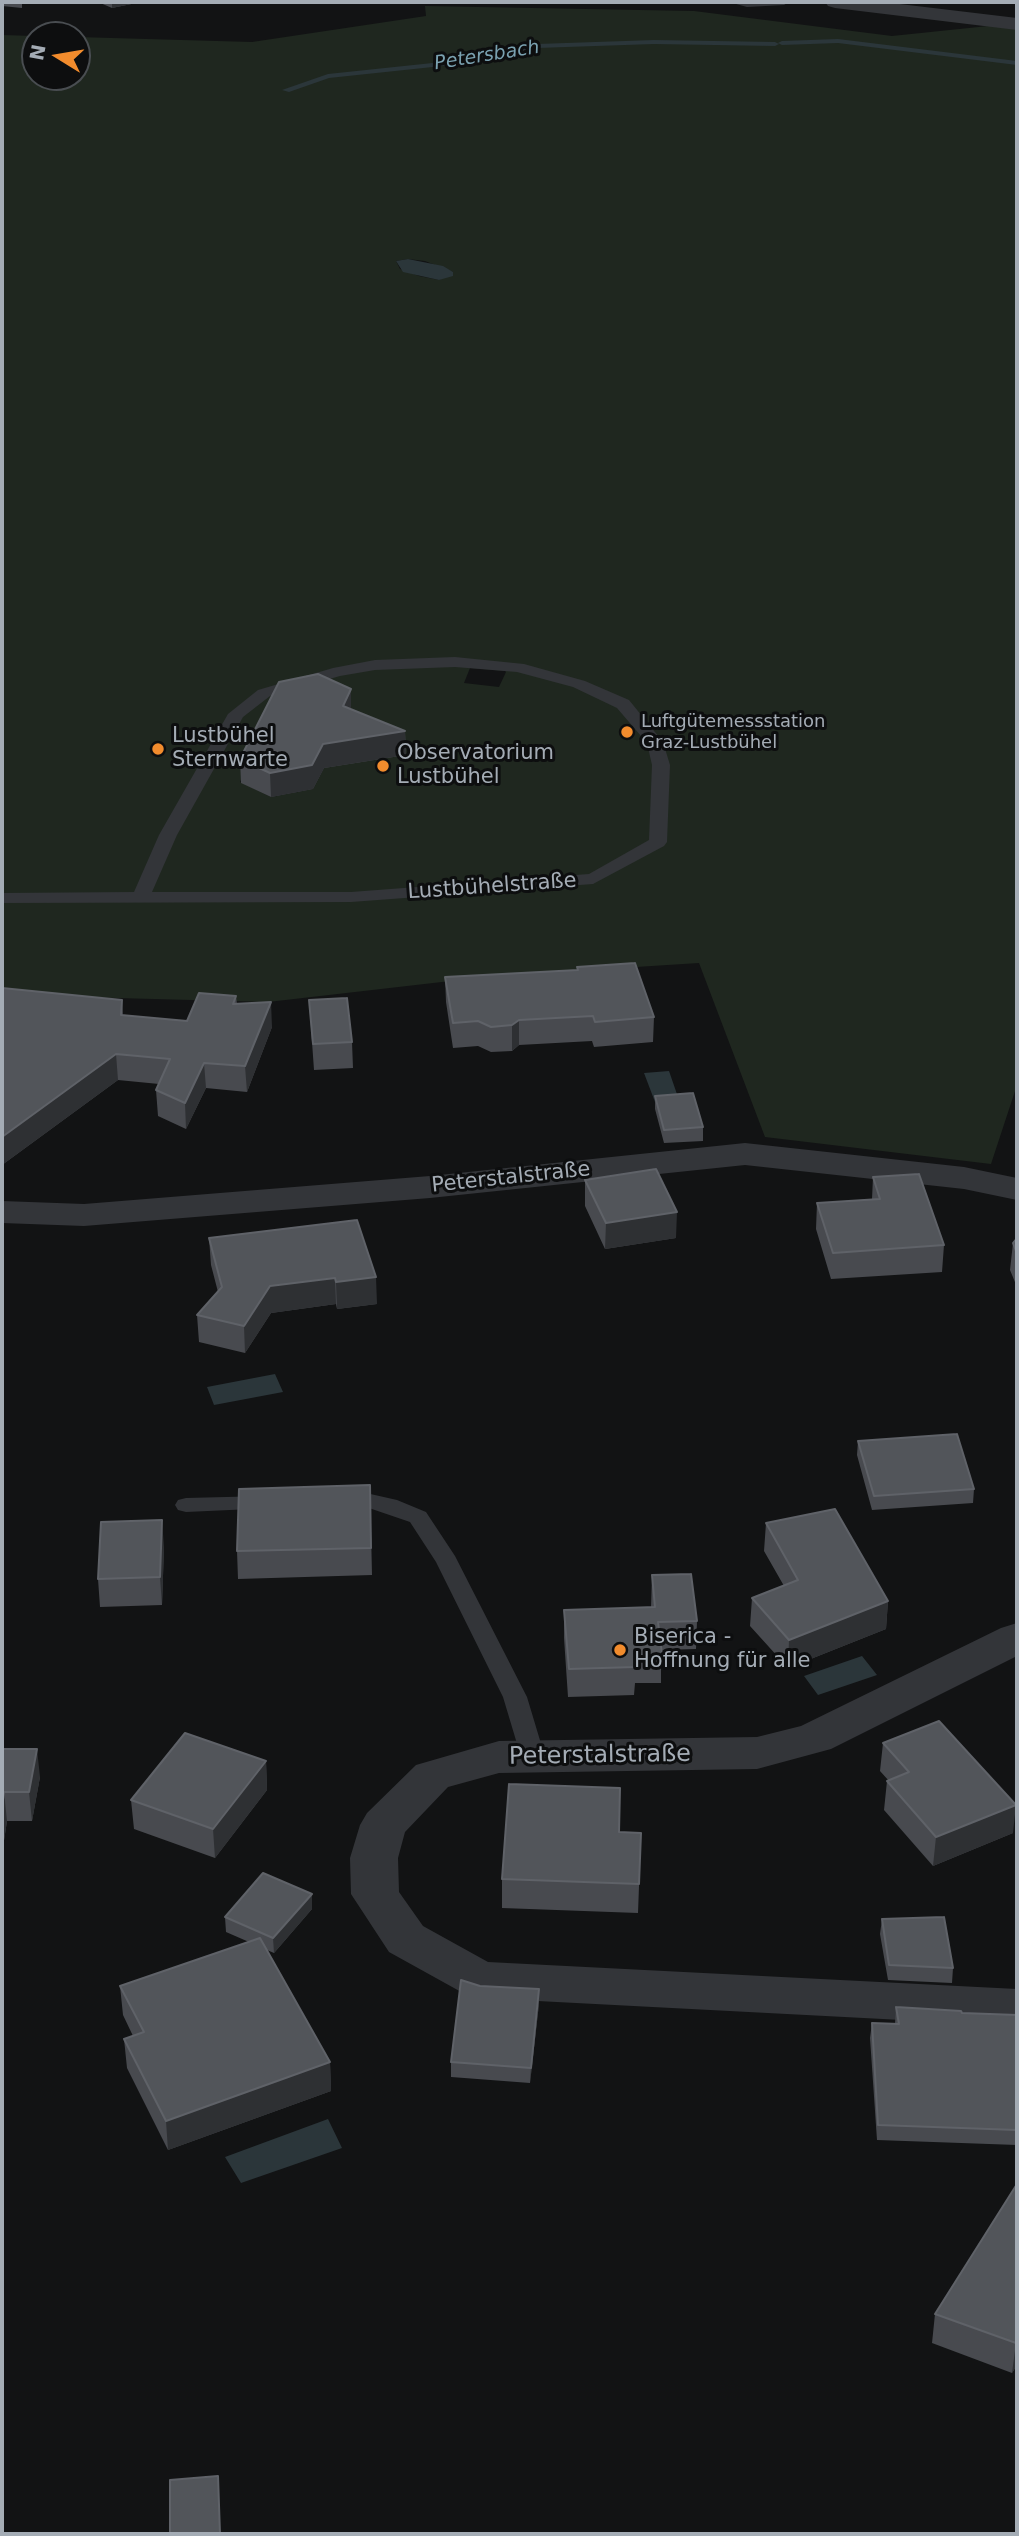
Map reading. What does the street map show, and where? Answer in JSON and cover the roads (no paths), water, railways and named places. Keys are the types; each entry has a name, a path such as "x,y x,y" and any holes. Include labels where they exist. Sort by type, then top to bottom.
{"street":[{"path":"835,2 1017,24"},
{"name":"Peterstalstraße","path":"2,1212 84,1215 430,1187 745,1154 964,1178 1017,1189"},
{"name":"Peterstalstraße","path":"1017,1638 815,1738 757,1753 499,1757 432,1776 383,1825 374,1858 375,1894 406,1939 480,1980 1017,2008"}],"lane":[{"path":"734,2 784,2"},
{"name":"Lustbühelstraße","path":"2,898 140,898 351,897 593,879 658,842 661,765 655,742 623,704 579,684 518,667 455,662 376,666 339,671 280,687 264,693 236,714 168,835 140,898"},
{"path":"325,1501 366,1500 389,1505 418,1517 447,1561 514,1697 533,1756"},
{"path":"186,1505 283,1502"}],"waterway":[{"name":"Petersbach","path":"782,43 838,41 1017,63"},
{"name":"Petersbach","path":"286,90 328,76 461,62 537,46 654,42 775,44"}],"place":[{"name":"Luftgütemessstation Graz-Lustbühel","path":"627,732"},
{"name":"Lustbühel Sternwarte","path":"158,749"},
{"name":"Observatorium Lustbühel","path":"383,766"},
{"name":"Biserica - Hoffnung für alle","path":"620,1650"}]}
